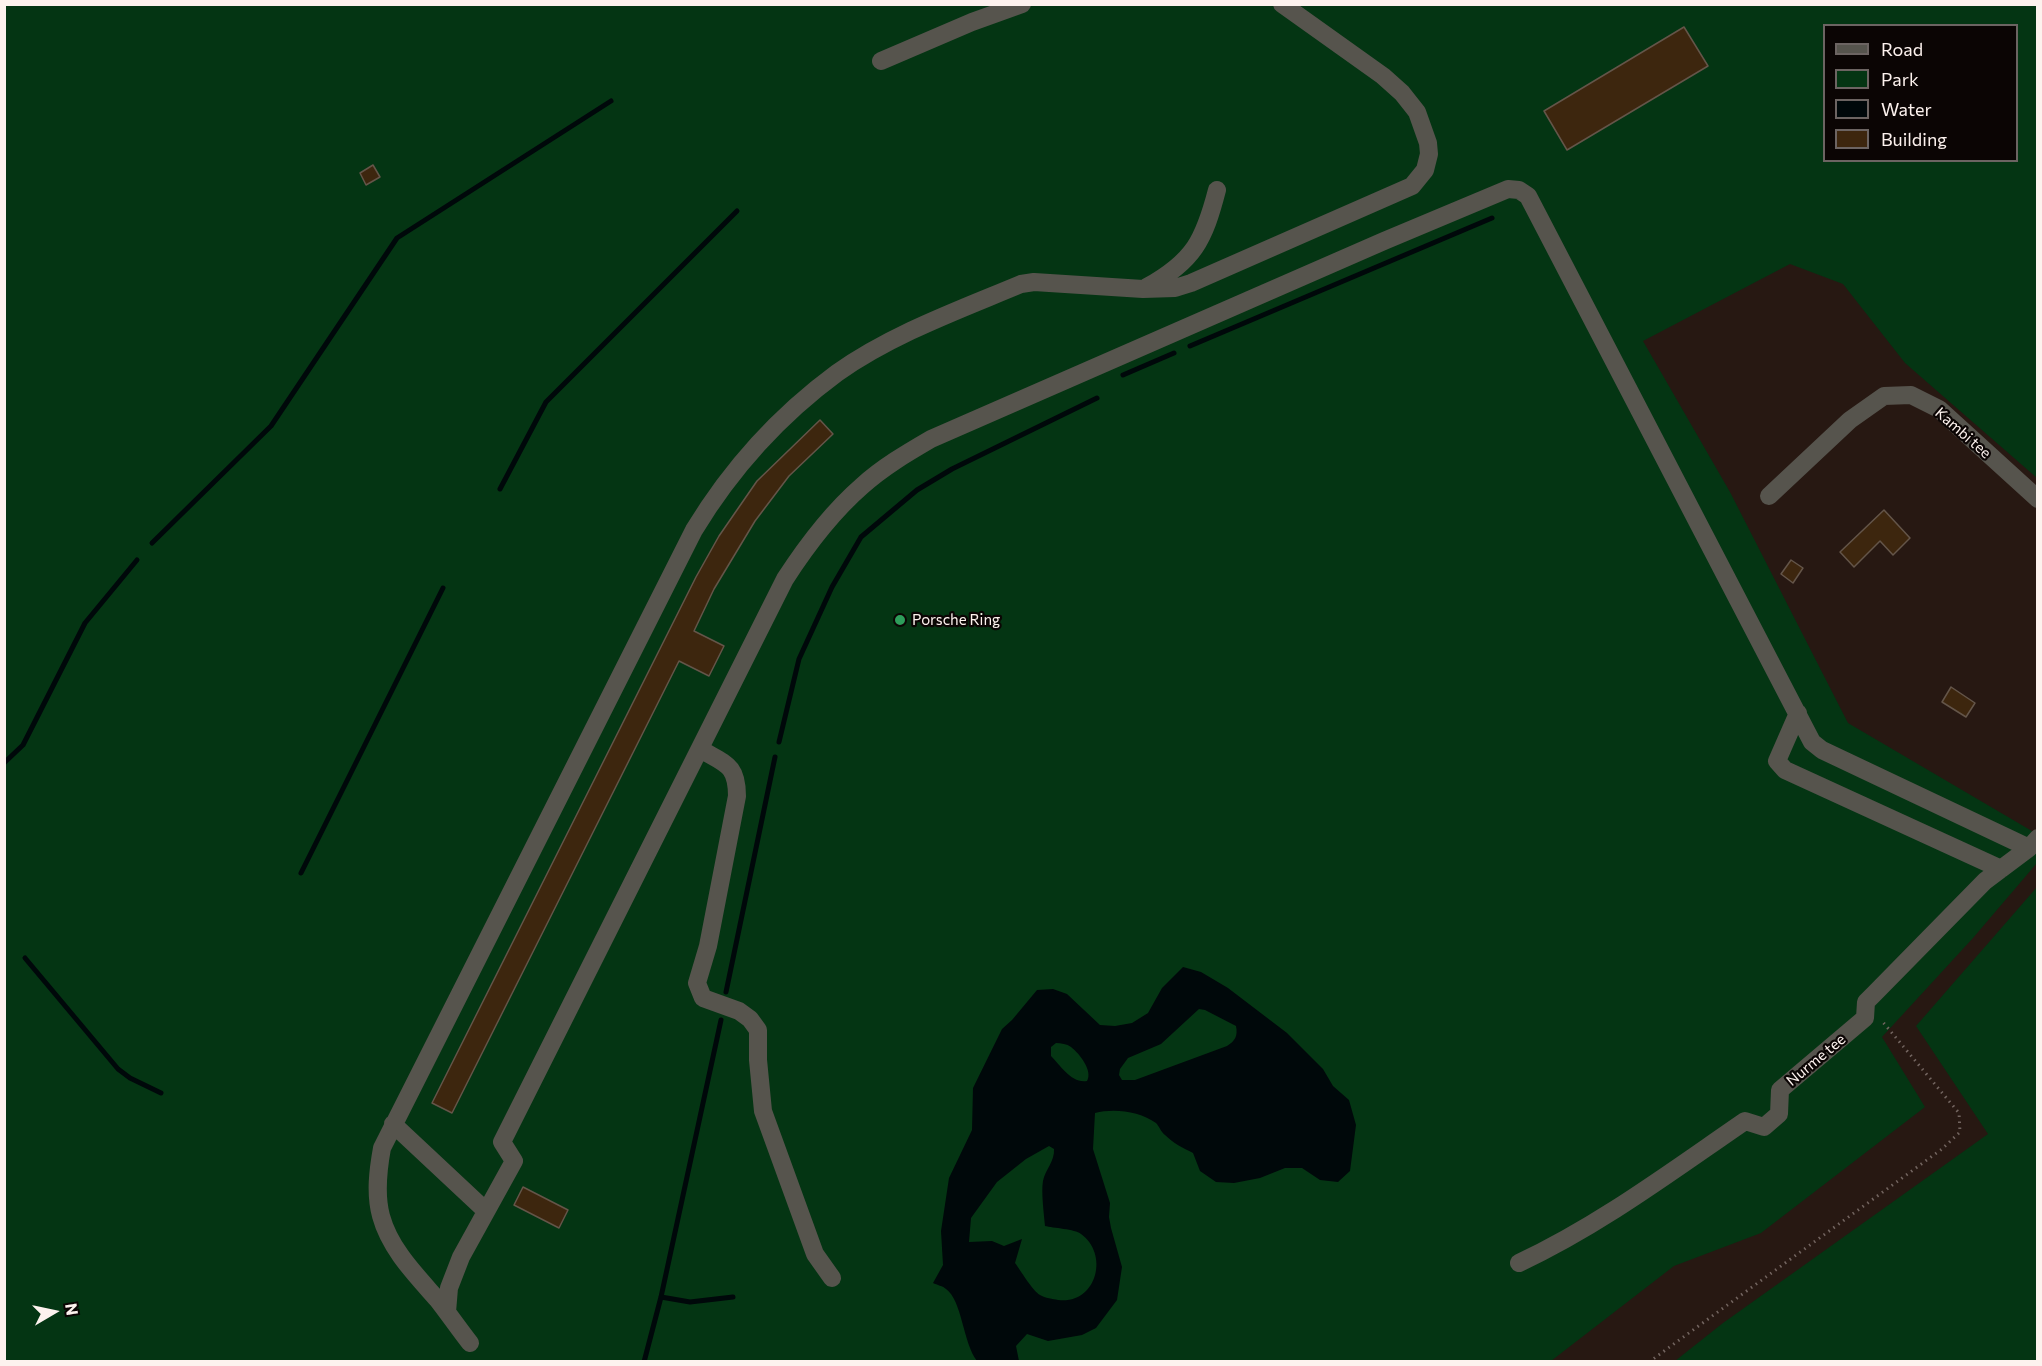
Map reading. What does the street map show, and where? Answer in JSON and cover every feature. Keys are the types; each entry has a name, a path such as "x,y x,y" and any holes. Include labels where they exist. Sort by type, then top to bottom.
{"lane":[{"path":"881,61 972,22 1022,4"},
{"path":"470,1343 399,1255 381,1215 378,1169 382,1148 694,530 713,498 784,417 839,372 879,348 935,321 1022,284 1034,282 1143,289 1175,288 1398,194 1412,186 1425,170 1429,154 1428,143 1417,112 1402,93 1383,76 1282,4"},
{"path":"447,1312 449,1288 461,1257 514,1161 502,1142 785,579 805,547 831,518 862,486 895,461 931,439 1508,189 1519,190 1528,196 1812,742 1822,750 2033,843"},
{"path":"1143,289 1171,274 1195,248 1208,226 1217,190"},
{"name":"Kambi tee","path":"1769,496 1858,414 1884,396 1911,395 1939,410 2037,499"},
{"path":"1798,713 1778,761 1785,770 2001,869"},
{"path":"700,749 733,770 737,780 737,796 708,946 697,983 703,998 739,1011 750,1019 758,1030 758,1060 763,1111 815,1254 832,1278"},
{"name":"Nurme tee","path":"1519,1263 1559,1245 1627,1202 1745,1120 1764,1127 1779,1114 1780,1090 1865,1018 1866,1002 1985,880 2033,843"},
{"path":"393,1124 486,1211"}],"path":[{"path":"1649,1362 1942,1149 1960,1132 1959,1113 1866,1002"}],"green space":[{"name":"Porsche Ring","path":"5,5 2037,5 2037,478 1905,363 1843,284 1790,264 1643,341 1730,492 1848,723 2037,834 2037,863 1973,938 1882,1037 1925,1107 1761,1233 1674,1266 1551,1361 5,1362"},
{"path":"2037,887 2037,1361 1675,1361 1723,1323 1988,1134 1916,1026"}],"water":[{"path":"1183,967 1201,972 1228,988 1287,1033 1323,1069 1333,1086 1349,1100 1356,1125 1350,1171 1338,1182 1320,1180 1302,1168 1285,1168 1260,1178 1234,1183 1216,1182 1200,1171 1193,1153 1171,1140 1150,1119 1126,1112 1095,1113 1093,1149 1110,1203 1111,1228 1122,1267 1117,1300 1096,1328 1082,1335 1048,1341 1027,1334 1016,1346 1019,1361 977,1361 968,1344 956,1302 945,1288 933,1283 943,1265 941,1231 949,1178 972,1130 973,1088 1002,1029 1037,990 1053,989 1067,994 1100,1025 1115,1026 1132,1023 1148,1013 1162,988","holes":["1199,1009 1236,1026 1237,1033 1232,1042 1227,1046 1135,1080 1122,1080 1119,1075 1120,1069 1128,1058 1161,1044","1060,1043 1075,1050 1087,1068 1087,1081 1071,1077 1051,1056 1051,1047","1049,1146 1054,1149 1053,1158 1043,1181 1045,1226 1078,1232 1090,1243 1095,1254 1095,1277 1090,1287 1082,1295 1058,1300 1040,1295 1015,1263 1022,1239 1004,1246 992,1241 969,1242 971,1218 997,1182 1026,1159"]}],"building":[{"path":"1684,27 1708,66 1567,150 1544,111"},
{"path":"373,165 380,177 366,185 360,173"},
{"path":"820,420 833,434 789,476 755,521 714,589 694,631 724,646 709,676 679,661 452,1113 432,1103 696,577 719,536 757,481"},
{"path":"1884,510 1910,538 1893,555 1880,541 1854,567 1840,552"},
{"path":"1791,560 1803,568 1793,583 1781,574"},
{"path":"1951,687 1975,703 1966,717 1942,702"},
{"path":"523,1187 568,1210 559,1228 514,1205"}],"waterway":[{"path":"152,543 271,426 397,238 611,101"},
{"path":"500,489 546,402 737,211"},
{"path":"1190,346 1492,218"},
{"path":"1123,375 1174,353"},
{"path":"779,742 799,659 832,587 861,537 917,490 952,469 1097,398"},
{"path":"4,763 23,745 85,623 137,560"},
{"path":"301,873 443,588"},
{"path":"726,992 775,757"},
{"path":"25,958 118,1069 130,1078 161,1093"},
{"path":"644,1362 661,1297 721,1020"},
{"path":"661,1297 690,1302 733,1297"}],"place":[{"name":"Porsche Ring","path":"900,620"}]}
